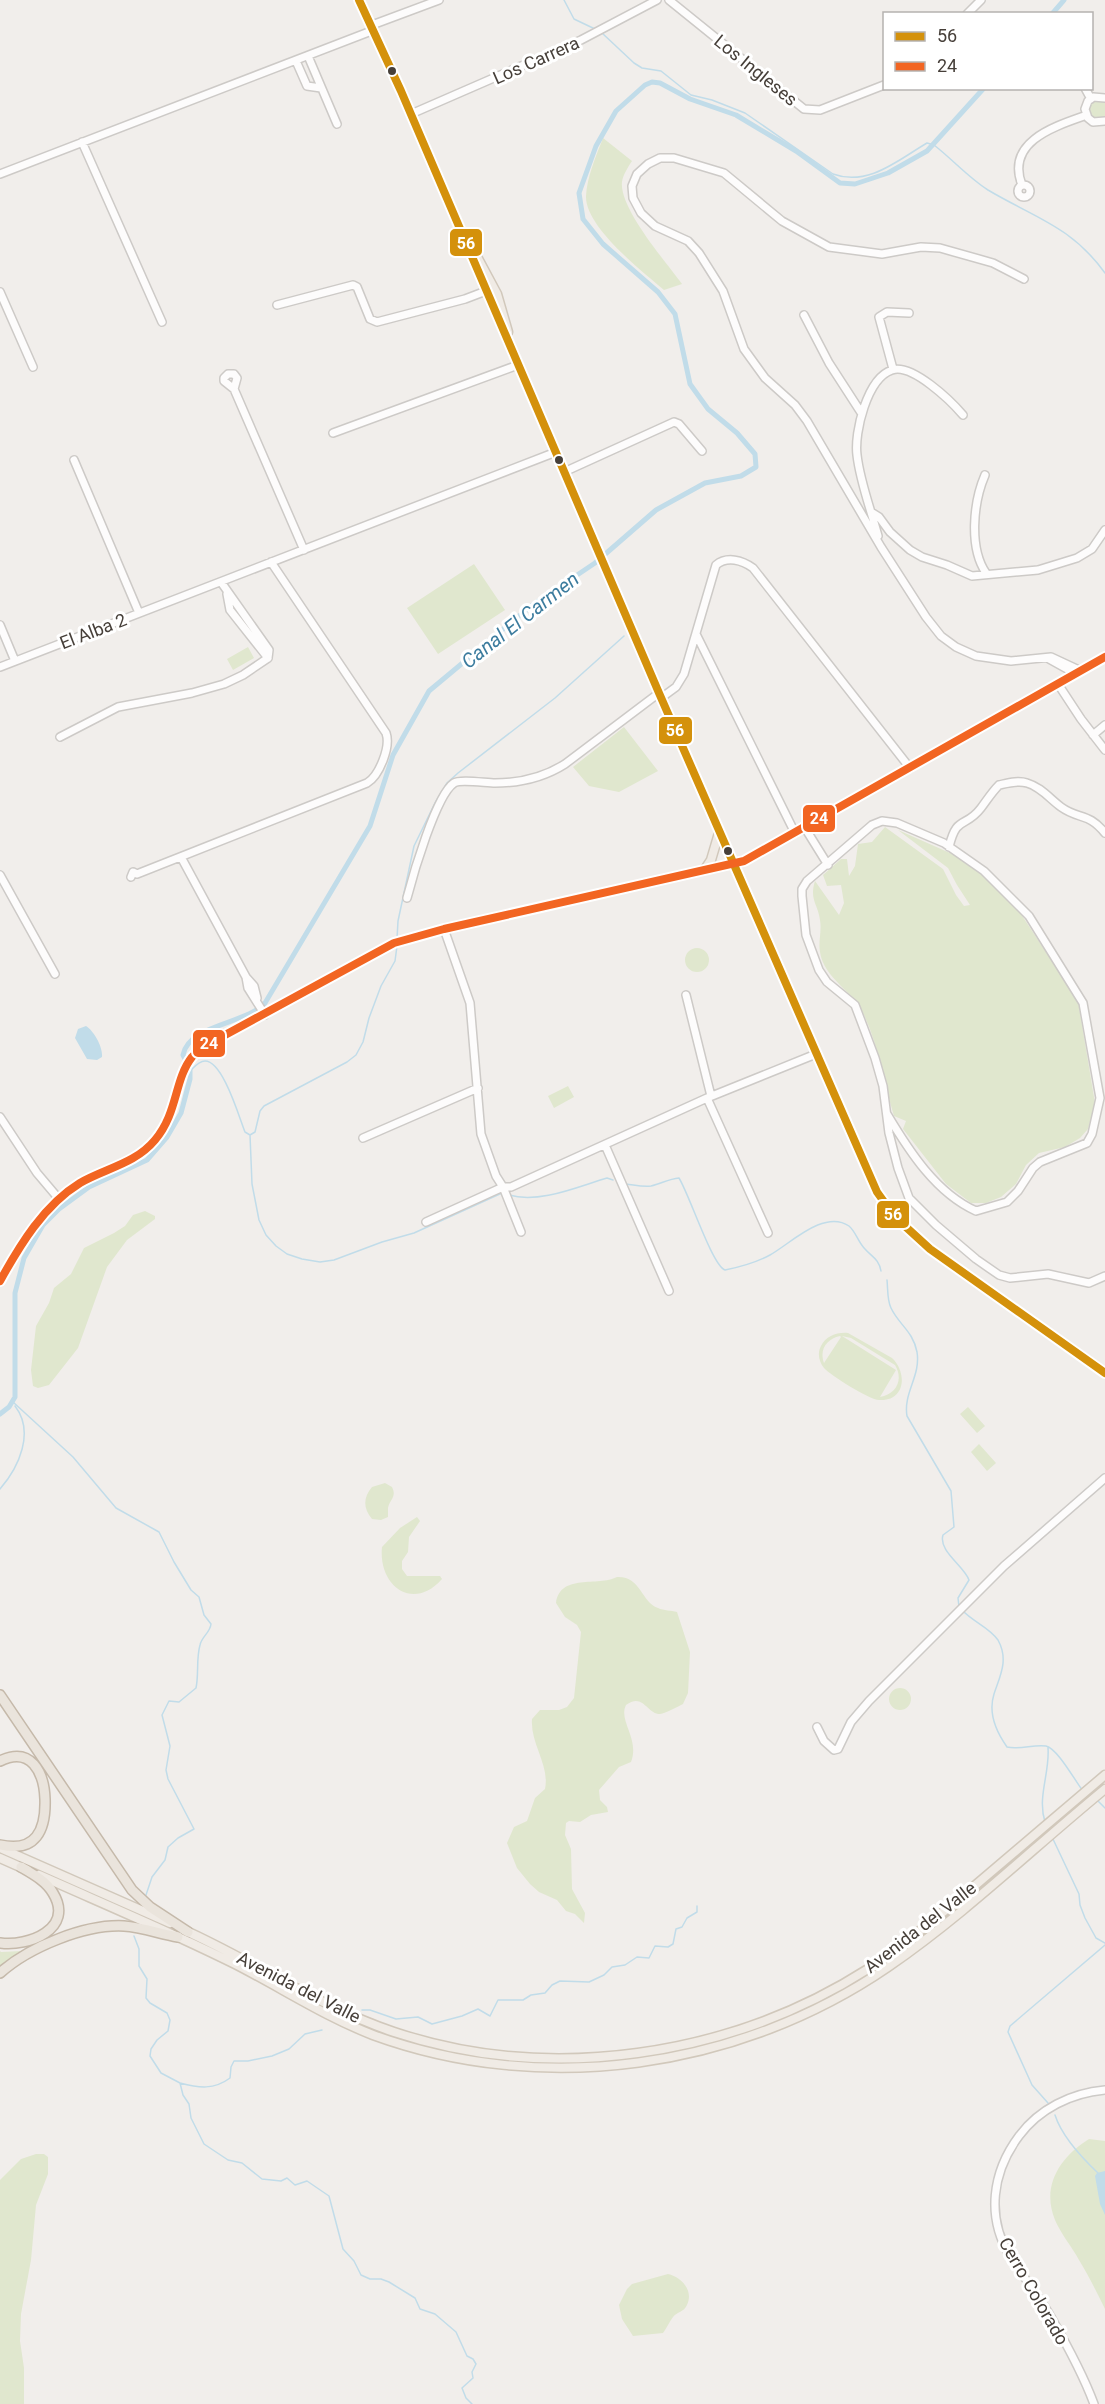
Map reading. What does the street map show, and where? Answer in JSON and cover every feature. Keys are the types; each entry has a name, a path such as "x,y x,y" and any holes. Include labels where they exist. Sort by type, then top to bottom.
{"highway":[{"path":"0,1695 132,1890 150,1907 188,1932"},
{"path":"0,1761 12,1757 22,1758 36,1766 44,1781 45,1808 42,1827 32,1840 19,1846 0,1847"},
{"path":"0,1943 18,1943 37,1938 50,1931 57,1919 58,1904 52,1891 21,1867"},
{"path":"0,1972 33,1951 97,1928 127,1926 178,1937"}],"main road":[{"path":"359,0 411,114 660,696 882,1201 895,1217 930,1249 1105,1373"},
{"path":"462,232 479,256 497,294 512,349"},
{"path":"705,869 714,863 719,832"},
{"name":"Avenida del Valle","path":"0,1847 251,1961 338,2009 365,2021 420,2040 462,2049 508,2056 562,2059 617,2055 676,2046 734,2030 783,2013 830,1990 878,1962 917,1934 1105,1775"},
{"name":"Avenida del Valle","path":"0,1858 242,1967 336,2019 373,2034 422,2050 465,2060 524,2067 576,2068 630,2064 675,2057 724,2044 786,2022 837,1998 875,1976 918,1946 1105,1789"}],"street":[{"path":"0,174 296,61 438,0"},
{"name":"Los Carrera","path":"411,114 581,40 657,0"},
{"name":"Los Ingleses","path":"669,0 804,109 820,110 883,86"},
{"path":"970,12 981,0"},
{"path":"308,56 337,124"},
{"path":"296,61 307,86 321,87"},
{"path":"1086,90 1091,99"},
{"path":"1105,98 1100,96 1091,99 1086,106 1086,115 1093,122 1105,121"},
{"path":"1022,185 1021,161 1032,141 1045,131 1086,115"},
{"path":"82,142 162,322"},
{"path":"1024,279 979,258 940,248 921,247 882,254 829,247 782,220 724,173 682,160 665,158 653,161 642,168 634,180 633,198 641,213 655,226 688,241 707,264 723,291 744,349 765,378 804,416 881,547 932,625 950,643 969,653 995,660 1011,661 1044,657 1078,672"},
{"path":"277,305 353,285 357,287 370,319 377,322 465,299 486,291"},
{"path":"0,292 33,367"},
{"path":"893,369 879,318 887,312 909,313"},
{"path":"804,315 828,363 862,414"},
{"path":"333,433 519,365"},
{"path":"881,547 857,456 857,434 872,390 893,369 903,370 930,383 942,392 963,415"},
{"path":"234,389 304,550"},
{"path":"564,472 674,422 679,424 702,452"},
{"name":"El Alba 2","path":"0,667 556,452"},
{"path":"74,459 139,613"},
{"path":"985,476 976,504 977,555 986,573"},
{"path":"871,512 879,516 900,542 922,557 947,565 966,575 976,576 986,573 1038,570 1077,558 1092,549 1105,530"},
{"path":"407,898 428,831 440,804 454,783 460,781 494,783 520,781 549,773 660,696 672,691 681,679 716,565 729,560 749,565 910,768"},
{"path":"137,874 369,782 378,772 388,742 386,733 271,562"},
{"path":"60,737 118,707 192,693 224,684 243,675 268,658 230,610 227,594 221,582"},
{"path":"0,625 15,661"},
{"path":"696,634 795,833"},
{"path":"714,863 734,863 747,859 1105,657"},
{"path":"1058,684 1105,750"},
{"path":"1093,735 1105,725"},
{"path":"949,846 952,832 958,823 968,820 981,809 999,785 1020,782 1042,791 1072,814 1092,819 1105,833"},
{"path":"887,1114 928,1173 962,1204 976,1211 1007,1202 1040,1162 1087,1143 1099,1108 1097,1081 1083,1003 1029,916 984,871 949,846 897,823 882,821 864,831 828,865 814,874 802,889 806,935 819,970 827,982 855,1005 884,1086 887,1114 889,1132 898,1168 909,1198 928,1218 976,1259 999,1275 1010,1278 1048,1274 1089,1283 1105,1276"},
{"path":"805,828 828,865"},
{"path":"181,857 246,977 254,986 261,1007"},
{"path":"0,1281 36,1225 59,1199 88,1179 132,1160 151,1144 172,1113 184,1071 192,1058 261,1007 397,942 444,929 705,869"},
{"path":"0,875 55,974"},
{"path":"444,929 470,1003 482,1140 522,1232"},
{"path":"686,995 709,1097 768,1233"},
{"path":"426,1222 503,1187 511,1187 709,1097 816,1054"},
{"path":"363,1138 478,1088"},
{"path":"0,1118 59,1199"},
{"path":"605,1144 669,1291"},
{"path":"817,1727 829,1747 834,1750 838,1749 849,1725 863,1707 960,1608 1004,1566 1105,1478"},
{"name":"Cerro Colorado","path":"1094,2404 1072,2355 1051,2317 1009,2255 999,2231 995,2205 996,2180 1004,2157 1029,2123 1050,2108 1072,2097 1105,2090"}],"green space":[{"path":"1095,99 1105,101 1105,118 1097,120 1090,117 1088,107"},
{"path":"603,138 632,161 622,182 628,206 635,220 682,284 664,290 616,248 595,221 588,208 586,196 590,174"},
{"path":"474,564 505,610 438,654 407,608"},
{"path":"248,647 254,658 233,670 227,659"},
{"path":"624,727 658,771 619,792 589,786 573,767"},
{"path":"885,827 943,869 964,906 970,905 948,868 898,830 959,857 988,879 1021,914 1078,1001 1095,1103 1088,1129 1080,1138 1065,1147 1039,1153 1026,1165 1016,1184 1001,1197 986,1203 971,1203 946,1184 903,1129 906,1121 894,1116 877,1052 864,1015 827,970 820,952 819,915 813,893 815,881 839,915 844,903 841,885 827,886 823,875 841,859 847,859 849,876 855,866 858,844 872,842"},
{"path":"697,948 705,952 709,960 705,968 697,972 689,968 685,960 689,952"},
{"path":"568,1086 574,1097 554,1108 548,1096"},
{"path":"145,1211 155,1216 155,1219 127,1240 107,1267 78,1348 49,1385 38,1388 33,1386 31,1370 36,1326 49,1303 54,1288 71,1274 84,1248 125,1226 133,1215"},
{"path":"848,1333 892,1358 902,1378 899,1392 888,1399 874,1399 850,1387 824,1368 819,1357 821,1346 829,1337","holes":["842,1336 851,1338 895,1365 899,1376 894,1390 880,1397 896,1370","841,1337 824,1363 825,1345"]},
{"path":"968,1407 985,1426 977,1433 960,1414"},
{"path":"979,1444 996,1463 987,1471 971,1452"},
{"path":"385,1483 392,1487 394,1493 388,1508 388,1517 381,1520 372,1519 365,1503 367,1495 372,1487"},
{"path":"417,1517 420,1521 409,1537 408,1552 402,1561 402,1569 407,1576 440,1576 442,1579 431,1589 409,1594 392,1583 386,1573 382,1561 382,1547 400,1528"},
{"path":"617,1577 625,1578 636,1585 652,1605 677,1612 690,1652 688,1693 683,1704 660,1714 641,1702 626,1705 624,1711 633,1754 631,1762 619,1767 599,1790 600,1800 607,1807 608,1812 591,1815 580,1822 566,1823 565,1835 571,1849 572,1889 585,1913 584,1923 575,1914 566,1911 557,1900 539,1892 530,1884 517,1868 507,1843 514,1827 527,1821 535,1798 545,1789 545,1771 534,1737 532,1719 540,1710 559,1710 567,1707 574,1698 581,1632 577,1625 565,1617 556,1603 559,1594 572,1584"},
{"path":"900,1688 908,1691 911,1699 908,1707 900,1710 892,1707 889,1699 892,1691"},
{"path":"22,1951 0,1966 1,1952"},
{"path":"1089,2139 1105,2141 1105,2309 1086,2272 1057,2225 1051,2207 1050,2196 1056,2174 1069,2154"},
{"path":"44,2154 48,2157 48,2174 36,2205 31,2260 21,2314 20,2341 24,2368 24,2404 0,2404 0,2180 21,2159"},
{"path":"668,2274 685,2285 689,2294 686,2307 673,2317 663,2333 633,2336 622,2319 619,2305 627,2289 632,2284"}],"water":[{"path":"86,1026 95,1035 101,1049 102,1057 97,1060 87,1059 75,1038 78,1029"},
{"path":"1105,2171 1105,2215 1100,2204 1095,2176"}],"waterway":[{"path":"564,0 574,19 595,29"},
{"name":"Canal El Carmen","path":"1054,12 1064,0"},
{"path":"602,33 642,68 661,71 691,95 712,100 745,113 833,174 846,177 870,174 894,164 927,143 934,145 988,190 1065,233 1079,244 1105,273"},
{"name":"Canal El Carmen","path":"0,1414 9,1407 15,1397 15,1293 24,1258 43,1225 59,1209 89,1187 147,1160 167,1137 181,1113 190,1079 190,1068 183,1055 188,1045 207,1030 245,1016 265,1003 370,826 393,755 429,691 531,606 595,563 656,510 705,483 741,476 756,467 755,454 737,433 708,409 690,384 675,314 658,292 603,244 583,219 579,193 596,146 616,111 645,85 652,82 660,83 690,99 736,115 796,151 840,183 855,184 888,173 927,151 982,90"},
{"path":"397,939 398,921 414,846 447,783 555,698 624,636"},
{"path":"250,1135 255,1132 260,1111 264,1106 356,1055 363,1042 381,986 395,961 397,946"},
{"path":"190,1071 205,1061 212,1063 224,1080 245,1132 250,1135 252,1184 259,1220 266,1235 287,1254 320,1262 334,1260 414,1233 502,1193"},
{"path":"509,1195 546,1196 607,1178 613,1180"},
{"path":"626,1184 651,1186 679,1178 714,1256 725,1270 765,1258 818,1225 839,1222 849,1226 877,1261 881,1271"},
{"path":"887,1280 891,1308 909,1333 917,1352 917,1369 907,1400 907,1416 951,1491 954,1527 943,1535 942,1541 948,1553 969,1580 958,1598 959,1607"},
{"path":"13,1402 73,1457 116,1508 159,1532 191,1590 199,1597 204,1615 211,1624 200,1645 196,1688 179,1702 169,1701 162,1715 170,1746 166,1770 168,1779 194,1829 168,1847 165,1860 152,1877 146,1895"},
{"path":"0,1489 18,1460 24,1438 21,1416 15,1406"},
{"path":"962,1610 994,1635 1001,1647 1002,1668 992,1708 997,1729 1007,1747 1046,1746 1051,1748 1083,1791"},
{"path":"1045,1822 1042,1803 1048,1748"},
{"path":"1097,1800 1105,1808"},
{"path":"1052,1837 1079,1894 1085,1918 1096,1938 1105,1943"},
{"path":"362,2010 370,2010 396,2019 418,2017 432,2024 478,2009 490,2016 498,2000 523,2000 531,1995 545,1993 552,1985 560,1981 589,1982 604,1975 612,1967 625,1965 637,1957 649,1958 655,1946 668,1947 673,1944 676,1929 682,1927 687,1918 697,1912 697,1906"},
{"path":"134,1936 139,1949 139,1966 147,1979 146,1998 167,2013 170,2020 168,2031 157,2040 151,2049 150,2056 161,2073 180,2083 183,2095 189,2104 191,2118 204,2144 228,2160 242,2163 262,2179 281,2181 287,2178 295,2185 307,2181 329,2196 343,2249 354,2261 361,2275 389,2282 415,2298 420,2309 435,2314 456,2332 467,2356 476,2364 472,2372 473,2378 462,2388 466,2398 472,2404"},
{"path":"1048,2103 1032,2085 1008,2032 1010,2026 1105,1945"},
{"path":"180,2083 200,2087 218,2085 230,2078 234,2061 248,2061 272,2056 289,2049 305,2034 322,2030"},
{"path":"1055,2115 1079,2154 1099,2174"}],"transit line":[{"name":"56","path":"359,0 401,91 659,693 877,1192 895,1217 930,1249 1105,1373"},
{"name":"24","path":"0,1281 34,1227 67,1192 80,1183 138,1155 155,1140 168,1119 186,1066 194,1054 208,1044 394,943 444,929 744,861 1105,657"}]}
